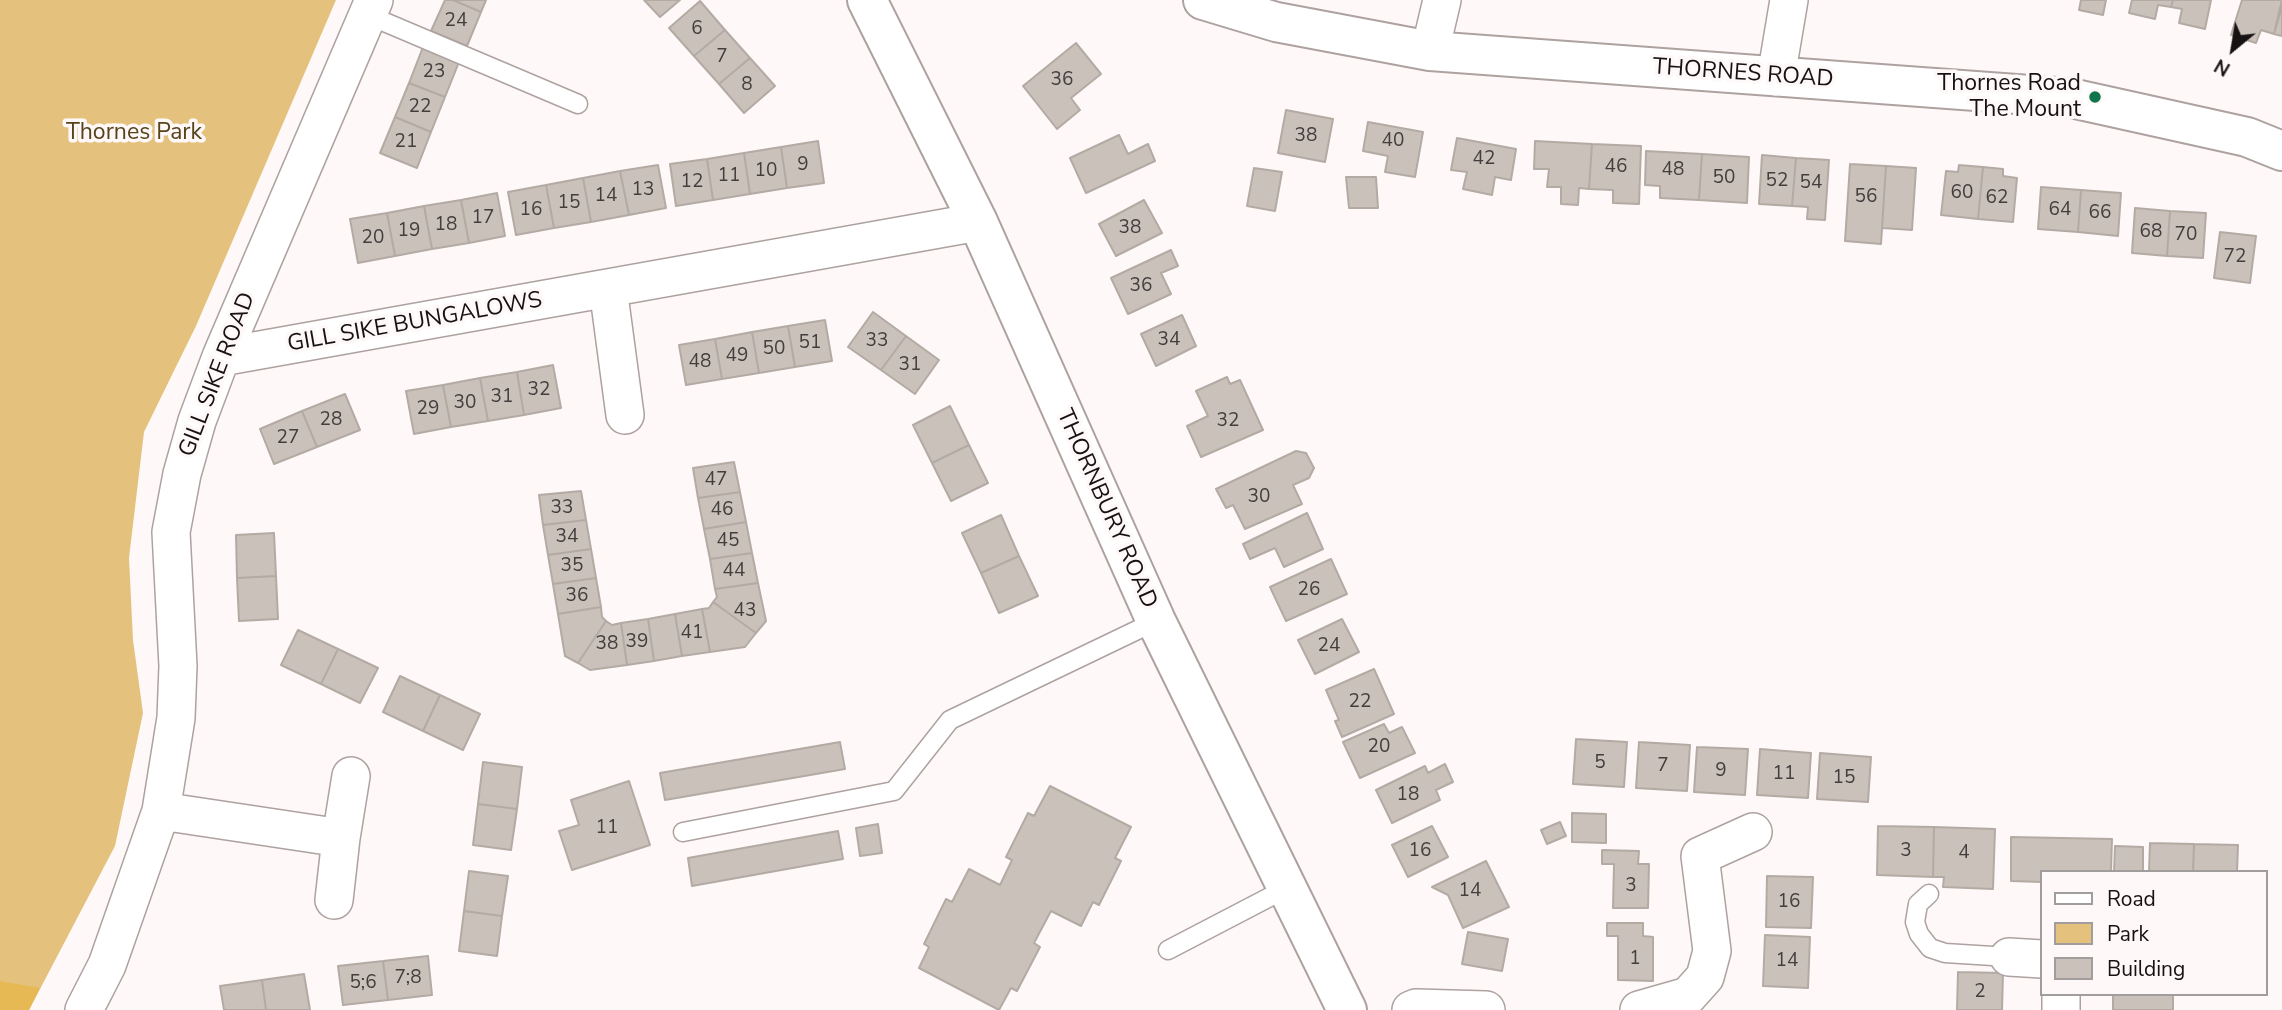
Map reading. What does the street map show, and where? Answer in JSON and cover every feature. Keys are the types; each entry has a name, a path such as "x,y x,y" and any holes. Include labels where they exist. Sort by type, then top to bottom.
{"main road":[{"name":"THORNES ROAD","path":"1203,0 1276,22 1430,51 2071,98 2247,137 2282,151"},
{"name":"THORNBURY ROAD","path":"872,2 978,222 1156,621 1347,1010"}],"street":[{"path":"1430,51 1442,0"},
{"path":"1776,77 1789,0"},
{"name":"GILL SIKE ROAD","path":"84,1010 107,965 161,811 176,718 178,666 171,532 182,474 197,421 221,358 371,7"},
{"name":"GILL SIKE BUNGALOWS","path":"221,358 978,222"},
{"path":"608,288 625,415"},
{"path":"334,901 351,776"},
{"path":"161,811 341,838"},
{"path":"1639,1010 1688,996 1705,977 1712,951 1700,856 1754,832"},
{"path":"1411,1010 1486,1010"}],"lane":[{"path":"371,7 578,104"},
{"path":"683,832 894,791 950,720 1156,621"},
{"path":"1168,950 1287,888"},
{"path":"1929,894 1918,904 1915,922 1919,934 1930,948 1945,953 2025,958"}],"green space":[{"name":"Thornes Park","path":"0,0 336,0 196,326 144,432 129,558 133,640 143,713 115,846 29,1010 0,1010"}],"shaded area":[{"path":"0,981 40,988 29,1010 0,1010"}],"building":[{"path":"445,0 453,0 481,12 467,46 431,31"},
{"path":"453,0 486,0 481,12"},
{"path":"644,0 680,0 660,17"},
{"path":"2081,0 2106,0 2103,15 2079,10"},
{"path":"2132,0 2173,0 2171,7 2158,5 2155,19 2129,13"},
{"path":"2173,0 2211,0 2205,29 2179,23 2182,9 2171,7"},
{"path":"2242,0 2282,0 2274,34 2261,30 2256,43 2231,35"},
{"path":"700,1 725,30 694,56 669,28"},
{"path":"2282,6 2282,36 2274,34"},
{"path":"725,30 750,58 719,84 694,56"},
{"path":"1076,43 1101,74 1071,98 1080,110 1057,129 1023,86"},
{"path":"423,47 459,62 445,97 409,83"},
{"path":"750,58 775,86 744,113 719,84"},
{"path":"409,83 445,97 431,132 395,117"},
{"path":"1286,110 1333,119 1325,162 1278,153"},
{"path":"395,117 431,132 417,168 380,153"},
{"path":"1368,122 1423,132 1415,177 1385,172 1388,156 1363,151"},
{"path":"1119,135 1128,154 1148,144 1155,161 1086,193 1070,158"},
{"path":"1457,138 1516,149 1511,180 1495,177 1492,195 1463,189 1467,172 1451,170"},
{"path":"818,141 824,183 787,188 781,147"},
{"path":"1535,141 1592,144 1589,189 1579,188 1578,205 1561,204 1561,187 1547,187 1549,169 1534,169"},
{"path":"1592,144 1641,146 1639,204 1613,203 1613,190 1589,189"},
{"path":"781,147 787,188 750,194 744,153"},
{"path":"1646,151 1702,154 1699,200 1660,198 1660,186 1645,185"},
{"path":"744,153 750,194 713,200 707,159"},
{"path":"1702,154 1749,157 1747,203 1699,200"},
{"path":"1762,155 1796,158 1792,206 1759,204"},
{"path":"1796,158 1829,160 1825,220 1807,219 1808,207 1792,206"},
{"path":"707,159 713,200 676,206 670,164"},
{"path":"1850,164 1886,166 1881,244 1845,241"},
{"path":"658,165 666,208 629,215 620,171"},
{"path":"1959,165 1983,167 1978,219 1941,215 1946,171 1958,172"},
{"path":"1886,166 1916,168 1912,230 1882,228"},
{"path":"1983,167 2003,169 2003,176 2017,178 2013,222 1978,219"},
{"path":"1254,168 1282,172 1275,211 1247,206"},
{"path":"620,171 629,215 591,222 583,178"},
{"path":"1346,177 1376,177 1378,208 1349,208"},
{"path":"583,178 591,222 554,228 546,185"},
{"path":"546,185 554,228 516,235 508,192"},
{"path":"2041,187 2081,190 2078,232 2038,229"},
{"path":"2081,190 2121,193 2118,236 2078,232"},
{"path":"497,193 505,236 469,243 461,200"},
{"path":"461,200 469,243 432,249 424,206"},
{"path":"1144,200 1162,233 1116,256 1099,224"},
{"path":"424,206 432,249 395,256 387,213"},
{"path":"2135,208 2170,211 2167,256 2132,253"},
{"path":"2170,211 2206,213 2203,258 2167,256"},
{"path":"387,213 395,256 358,263 350,219"},
{"path":"2220,232 2256,236 2250,283 2214,278"},
{"path":"1171,250 1178,266 1161,273 1171,294 1128,314 1111,278"},
{"path":"873,312 906,336 881,370 848,347"},
{"path":"1182,315 1196,346 1156,366 1141,334"},
{"path":"825,320 832,361 795,367 788,326"},
{"path":"788,326 795,367 759,373 752,332"},
{"path":"752,332 759,373 722,379 715,339"},
{"path":"906,336 939,360 915,394 881,370"},
{"path":"715,339 722,379 686,385 679,345"},
{"path":"553,365 561,408 524,415 517,372"},
{"path":"517,372 524,415 488,421 480,378"},
{"path":"1227,377 1230,384 1240,380 1263,430 1201,457 1187,426 1208,416 1196,391"},
{"path":"480,378 488,421 451,427 443,385"},
{"path":"443,385 451,427 414,434 406,391"},
{"path":"345,394 360,430 317,447 302,411"},
{"path":"950,406 969,445 932,463 913,425"},
{"path":"302,411 317,447 274,464 260,429"},
{"path":"969,445 988,483 951,501 932,463"},
{"path":"1296,451 1306,453 1314,468 1309,478 1293,485 1302,504 1245,529 1233,505 1226,508 1216,489"},
{"path":"734,462 740,492 698,498 693,468"},
{"path":"581,491 586,520 543,525 539,495"},
{"path":"740,492 746,522 704,529 698,498"},
{"path":"1307,513 1323,549 1284,567 1275,548 1250,559 1243,544"},
{"path":"1001,515 1019,556 981,573 962,533"},
{"path":"586,520 591,549 548,555 543,525"},
{"path":"746,522 752,553 710,559 704,529"},
{"path":"274,533 276,576 237,578 236,535"},
{"path":"591,549 596,578 553,584 548,555"},
{"path":"752,553 758,583 715,589 710,559"},
{"path":"1019,556 1038,596 999,613 981,573"},
{"path":"1331,559 1347,594 1286,621 1270,587"},
{"path":"276,576 278,619 239,621 237,578"},
{"path":"596,578 601,607 558,614 553,584"},
{"path":"758,583 766,621 756,633 713,602 717,597 715,589"},
{"path":"713,602 756,633 745,647 710,652 702,609 709,608"},
{"path":"601,607 602,617 606,621 578,663 565,656 558,614"},
{"path":"702,609 710,652 682,656 675,614"},
{"path":"675,614 682,656 654,661 648,619"},
{"path":"648,619 654,661 627,665 621,623"},
{"path":"1342,619 1359,652 1315,674 1298,640"},
{"path":"606,621 612,625 621,623 627,665 590,670 578,663"},
{"path":"298,630 338,649 321,684 281,665"},
{"path":"338,649 378,668 360,703 321,684"},
{"path":"1374,669 1394,714 1342,737 1335,721 1339,720 1326,690"},
{"path":"400,676 440,695 423,731 383,712"},
{"path":"440,695 480,714 463,750 423,731"},
{"path":"1384,724 1389,733 1402,727 1415,753 1360,778 1343,742"},
{"path":"1576,739 1627,742 1624,787 1573,784"},
{"path":"840,742 845,769 665,800 660,773"},
{"path":"1639,742 1690,745 1687,791 1636,788"},
{"path":"1697,747 1748,749 1745,795 1694,792"},
{"path":"1760,749 1811,753 1808,798 1757,795"},
{"path":"1820,753 1871,757 1868,802 1817,799"},
{"path":"483,762 522,767 517,809 478,804"},
{"path":"1445,764 1453,782 1436,790 1440,800 1392,823 1376,790 1425,766 1428,773"},
{"path":"629,781 650,845 572,870 559,831 579,825 571,800"},
{"path":"1050,786 1131,827 1115,858 1121,861 1099,905 1093,902 1081,926 1051,911 1034,943 1040,947 1017,991 1011,988 999,1010 919,968 929,947 924,944 946,899 952,902 969,869 1000,885 1012,860 1006,857 1028,813 1034,816"},
{"path":"478,804 517,809 511,850 473,845"},
{"path":"1572,813 1606,814 1606,843 1572,842"},
{"path":"1560,822 1566,836 1547,844 1541,830"},
{"path":"878,824 882,853 860,856 856,828"},
{"path":"1432,826 1448,857 1408,877 1392,845"},
{"path":"1878,826 1934,827 1933,877 1877,875"},
{"path":"1934,827 1995,829 1993,889 1943,887 1944,877 1933,877"},
{"path":"838,831 843,859 692,886 688,858"},
{"path":"2011,837 2112,839 2111,870 2040,870 2040,882 2011,881"},
{"path":"2150,843 2194,844 2193,870 2149,870"},
{"path":"2194,844 2238,845 2237,870 2193,870"},
{"path":"2115,846 2143,847 2143,870 2114,870"},
{"path":"1602,850 1639,851 1638,864 1649,864 1648,908 1613,908 1614,864 1602,864"},
{"path":"1486,861 1509,907 1463,928 1448,895 1432,887"},
{"path":"469,871 508,876 502,916 464,911"},
{"path":"1767,876 1813,877 1811,928 1766,927"},
{"path":"464,911 502,916 497,956 459,951"},
{"path":"1607,923 1643,923 1643,936 1653,937 1653,981 1618,980 1618,936 1607,936"},
{"path":"1468,932 1508,939 1502,971 1462,964"},
{"path":"1765,935 1810,937 1808,988 1763,986"},
{"path":"428,956 432,995 388,1000 383,961"},
{"path":"383,961 388,1000 343,1005 338,966"},
{"path":"1958,972 2003,973 2002,1010 1957,1010"},
{"path":"304,974 310,1010 266,1010 262,980"},
{"path":"262,980 266,1010 224,1010 220,986"},
{"path":"2113,996 2173,996 2173,1010 2113,1010"}],"place":[{"name":"Thornes Road The Mount","path":"2095,97"}]}
